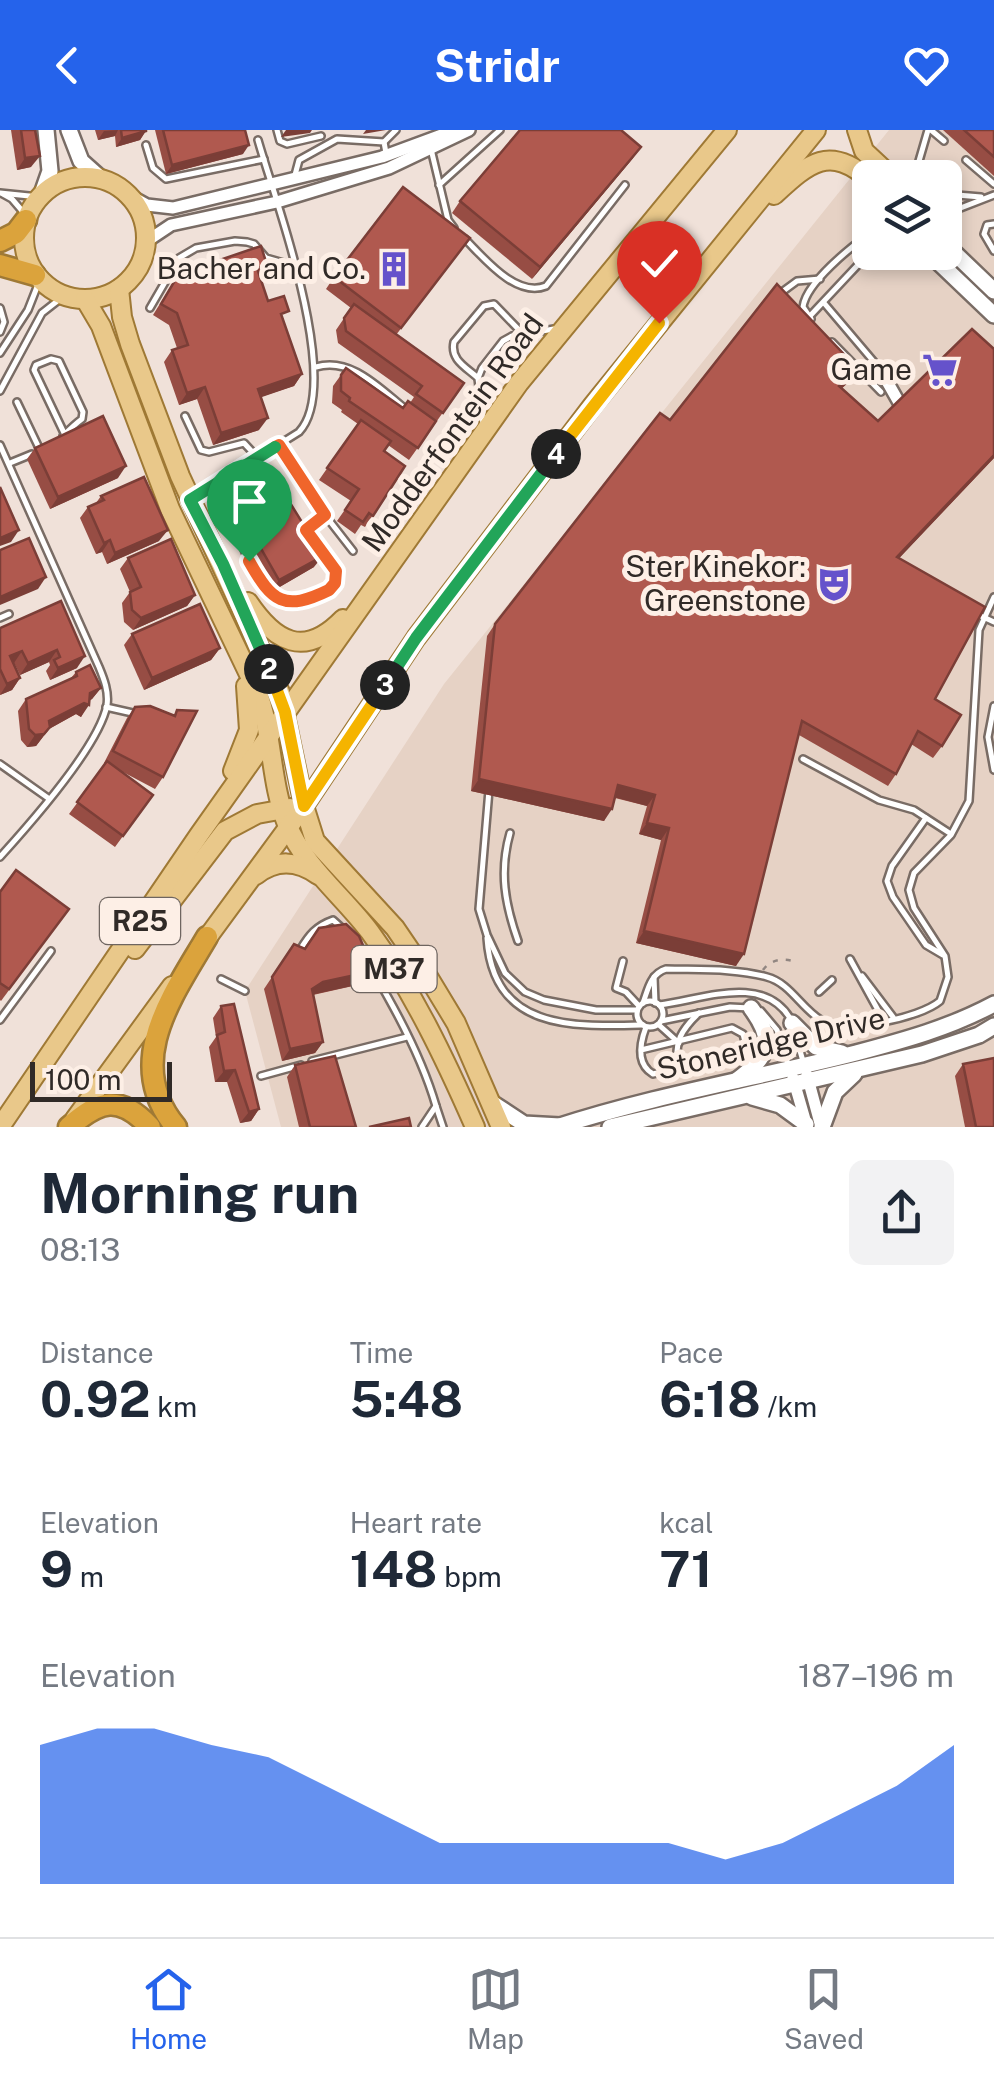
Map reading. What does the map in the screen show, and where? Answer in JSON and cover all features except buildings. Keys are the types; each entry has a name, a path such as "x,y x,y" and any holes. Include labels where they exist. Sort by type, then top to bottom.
{"highway":[{"path":"0,241 16,233 26,218"},
{"path":"0,265 37,277"},
{"path":"176,1127 163,1108 154,1081 156,1034 164,1010 207,937"},
{"path":"69,1127 92,1107 106,1104 124,1106 150,1127"}],"main road":[{"name":"Modderfontein Road","path":"0,1127 269,734 519,382 727,130"},
{"name":"R25","path":"69,1127 248,882 285,818 304,806 416,638 593,405 816,130"},
{"path":"857,130 864,151 874,160"},
{"path":"726,241 790,181 817,162 844,161 852,167"},
{"path":"69,178 100,178 127,194 144,220 147,241 140,266 119,289 86,300 65,296 37,277 26,258 23,239 26,218 40,195 69,178"},
{"name":"M37","path":"119,289 130,344 190,500 276,683 304,806 321,850 395,928 435,987 501,1127"},
{"name":"M37","path":"86,300 101,326 170,509 258,690 285,818 372,934 410,994 475,1127"},
{"path":"223,564 273,634 305,642 338,624 402,547"},
{"path":"217,809 249,730 250,706 242,661"},
{"path":"16,1104 40,1079 225,831 257,814 285,818"},
{"path":"248,882 267,867 283,862 309,868 331,884"}],"street":[{"path":"40,195 50,172 46,130"},
{"path":"69,130 80,161 100,178"},
{"path":"127,194 147,205 172,208 294,178 455,130"},
{"path":"147,241 171,225 354,180 469,130"},
{"path":"962,260 994,291"},
{"path":"947,270 994,315"},
{"path":"880,369 906,416 900,428"},
{"name":"Stoneridge Drive","path":"610,1127 750,1097 854,1053 940,1031 994,1004"},
{"path":"734,1082 758,1063 766,1050 765,1029 751,1008"},
{"path":"792,1023 816,1046 832,1052 854,1053"},
{"name":"Stoneridge Drive","path":"558,1126 624,1106 734,1082 856,1071 951,1046 994,1026"},
{"path":"814,1126 834,1092 856,1071"},
{"path":"800,1076 814,1126"},
{"path":"750,1097 780,1105 814,1126"},
{"path":"492,1103 524,1124 558,1126"}],"lane":[{"path":"277,130 280,141 286,144 321,133 324,144"},
{"path":"294,178 299,160 324,144 350,134 385,148 396,130"},
{"path":"440,185 500,130"},
{"path":"919,160 930,130 944,141"},
{"path":"170,509 299,432 308,420 315,392 316,367 294,266 258,140"},
{"path":"146,145 153,168 166,179 264,159"},
{"path":"431,149 448,220 490,264 530,290 546,286 625,185"},
{"path":"966,160 994,184"},
{"path":"26,218 12,199 0,193 40,195"},
{"path":"962,195 984,197"},
{"path":"962,207 994,195"},
{"path":"994,224 987,225 984,234 994,251"},
{"path":"150,308 179,258 196,248 247,242 266,258 294,266"},
{"path":"852,250 820,279 803,301 809,317 881,392"},
{"path":"809,317 854,270"},
{"path":"0,354 28,310 37,277"},
{"path":"774,300 797,282 820,279"},
{"path":"0,390 42,313 65,296"},
{"path":"478,378 454,357 452,349 484,306 494,304 524,335"},
{"path":"824,304 880,369"},
{"path":"0,308 4,322 0,332"},
{"path":"484,432 478,378 502,341 565,327"},
{"path":"9,464 40,450 65,434 82,419 83,412 59,361 50,358 34,370 65,434"},
{"path":"316,367 332,364 353,370 409,412"},
{"path":"17,402 40,450"},
{"path":"185,416 201,450 209,452 244,443 258,458"},
{"path":"0,444 108,692 106,707 92,736 0,857"},
{"path":"279,445 353,552"},
{"path":"226,511 249,561 274,598 296,602 335,583 336,571 316,548"},
{"path":"310,539 307,528 325,515"},
{"path":"640,1007 654,977 666,969 750,974 776,981 816,1017 832,1025 884,1020 929,1008 940,1001 948,977 946,956 914,908 909,890 914,873 952,834 964,815 971,788 978,642 994,597"},
{"path":"968,608 994,622"},
{"path":"0,618 9,614"},
{"path":"994,706 988,736 994,770"},
{"path":"106,707 146,715"},
{"path":"803,759 879,800 911,808 952,834"},
{"path":"0,764 48,798"},
{"path":"490,776 479,904 488,952 498,986 506,998 525,1011 584,1025 644,1026 730,1006 751,1008 773,1023 800,1076"},
{"path":"926,818 892,866 887,881 893,897 926,945 946,956"},
{"path":"510,833 503,858 503,882 518,941"},
{"path":"298,953 312,932 332,920 350,936"},
{"path":"487,936 505,973 524,992 577,1007 640,1007 757,993 780,1005 792,1023 800,1076"},
{"path":"0,1020 51,951"},
{"path":"364,957 408,1036 443,1127"},
{"path":"850,959 884,1020"},
{"path":"623,961 616,988 626,992 640,1007 644,1026 641,1050 646,1069 654,1074 734,1055 746,1042 743,1034 732,1028 641,1050"},
{"path":"857,970 892,1017"},
{"path":"654,977 657,1004 663,1013 659,1022"},
{"path":"222,978 245,991"},
{"path":"820,992 832,980"},
{"path":"681,1066 677,1057 679,1043 686,1025 700,1012"},
{"path":"659,1022 679,1043"},
{"path":"261,1076 408,1036"},
{"path":"422,1127 436,1106"}],"path":[{"path":"767,964 783,959 793,961"}],"shaded area":[{"path":"889,130 994,130 994,1127 281,1127 245,991 444,684 852,176 852,270 962,270 962,160 865,160"}],"place":[{"name":"Bacher and Co.","path":"394,269"},
{"name":"Game","path":"940,370"},
{"name":"Ster Kinekor: Greenstone","path":"834,584"}],"route":[{"path":"249,561 270,594 281,600 296,602 329,590 335,583 336,571 322,557 306,530 325,515 279,445 190,500 280,692 304,806 416,638 659,323"}]}
